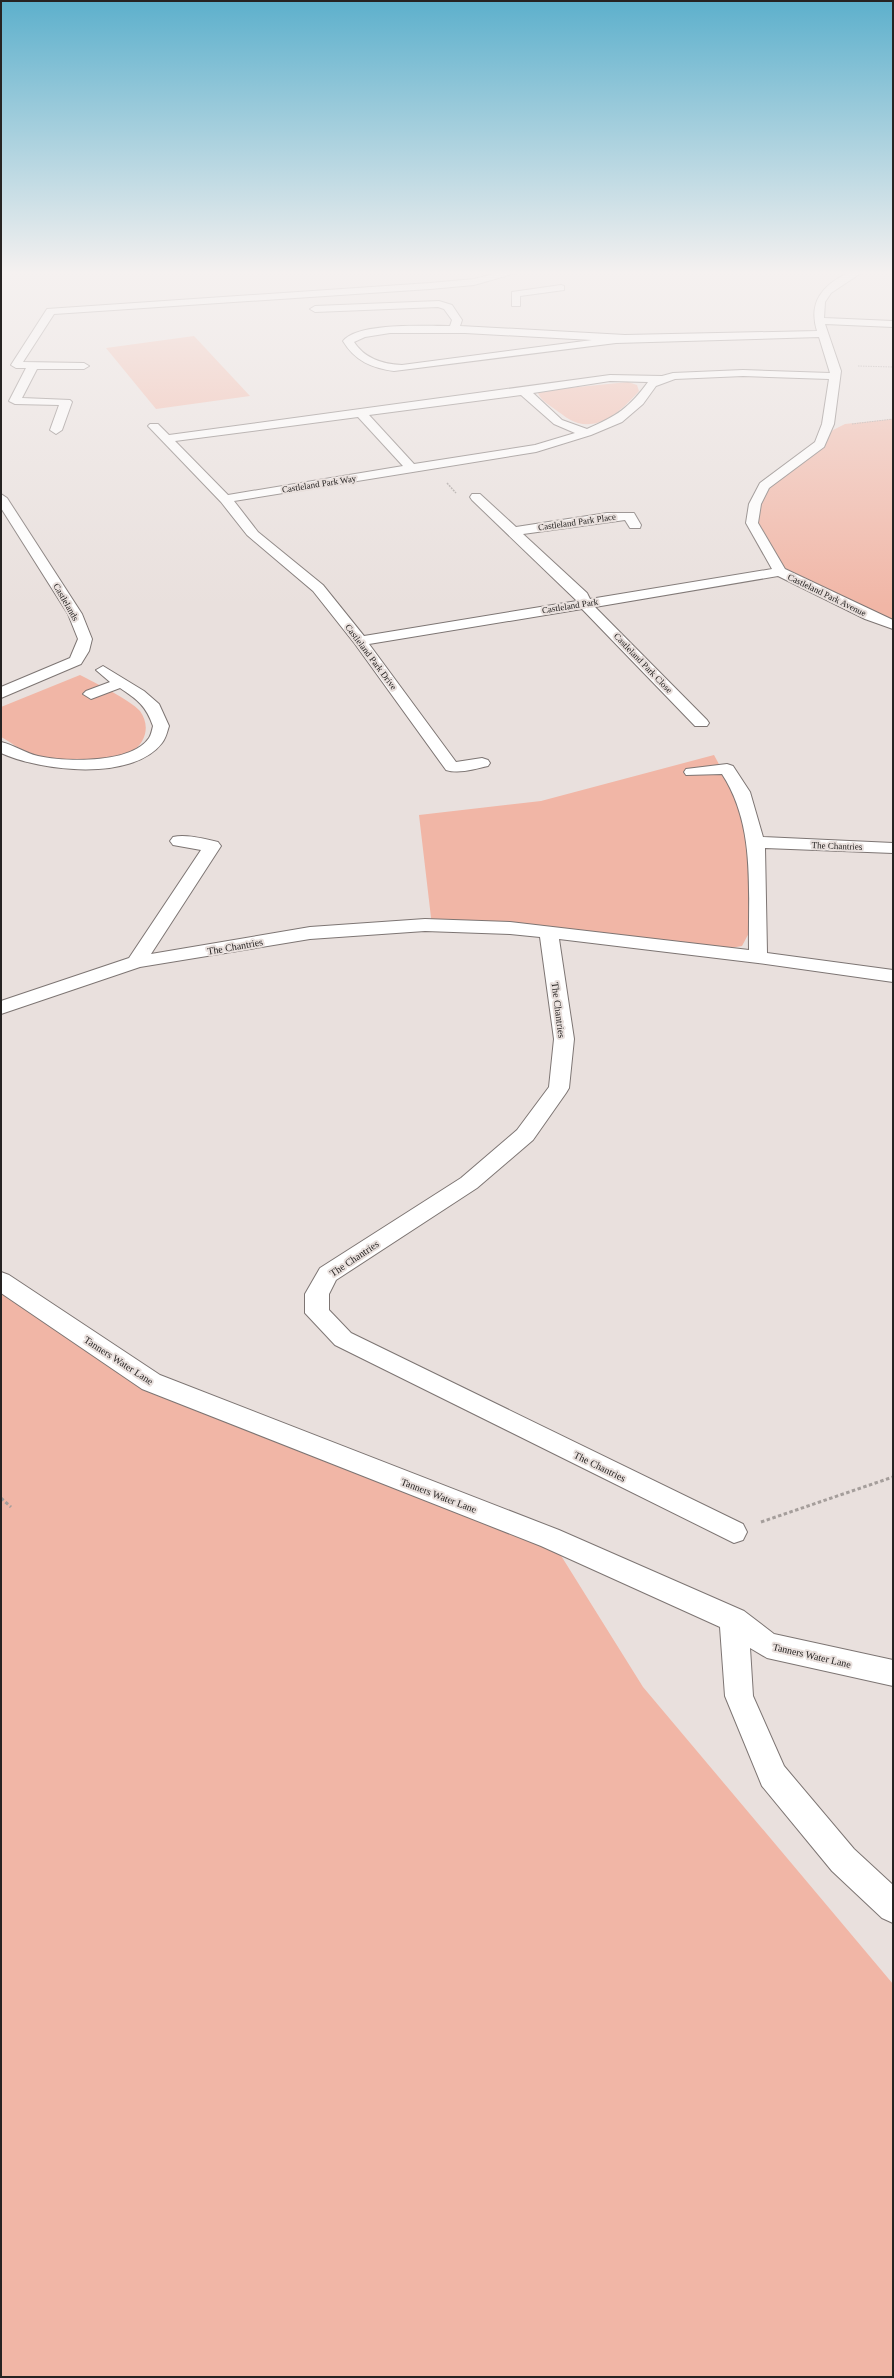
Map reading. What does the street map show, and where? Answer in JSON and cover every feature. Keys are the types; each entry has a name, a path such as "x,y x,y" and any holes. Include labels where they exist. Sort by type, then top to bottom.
{"street":[{"path":"24,384 15,401 66,402 56,430"},
{"path":"166,439 362,414 570,384"},
{"name":"Castleland Park Way","path":"225,499 536,448 587,433 618,420 639,402 652,384"},
{"name":"Castleland Park Avenue","path":"834,384 828,424 820,444 764,486 755,504 752,523 780,572 870,616 893,625"},
{"path":"524,391 558,422 587,433"},
{"path":"362,414 412,469"},
{"path":"154,426 225,499"},
{"name":"Castlelands","path":"1,498 75,614 85,639 82,651 76,661 1,693"},
{"name":"Castleland Park Drive","path":"225,499 255,534 318,588 360,641 452,767 482,763"},
{"path":"478,499 503,524 514,531 582,596 584,604"},
{"name":"Castleland Park Place","path":"514,531 607,517 629,516 634,525"},
{"name":"Castleland Park","path":"360,641 780,572"},
{"name":"Castleland Park Close","path":"584,604 701,723"},
{"path":"1,748 30,760 60,766 86,766 137,754 155,742 161,726 154,707 139,694 103,670"},
{"path":"92,694 121,683"},
{"path":"692,772 727,769 742,792 756,842 758,957"},
{"path":"136,962 212,846 179,842"},
{"name":"The Chantries","path":"756,842 893,848"},
{"name":"The Chantries","path":"1,1008 136,962 310,933 417,925 510,928 549,934 758,957 893,976"},
{"name":"The Chantries","path":"549,934 564,1039 559,1088 525,1135 470,1182 328,1274 317,1294 317,1313 343,1339 734,1532"},
{"name":"Tanners Water Lane","path":"1,1281 151,1382 550,1538 734,1620 767,1645 893,1673"},
{"path":"734,1620 739,1696 773,1776 843,1860 893,1908"}],"path":[{"path":"828,424 842,425 893,419"},
{"path":"430,466 467,504 478,499"},
{"path":"734,1532 893,1477"},
{"path":"1,1498 11,1507"}],"shaded area":[{"path":"135,384 239,384 250,396 156,409"},
{"path":"608,384 634,384 637,385 639,391 627,404 612,416 596,423 587,424 578,423 567,418 543,400 538,393 548,390"},
{"path":"893,419 893,625 785,571 752,523 764,486 820,444 833,430 845,424"},
{"path":"80,675 120,696 140,711 146,725 145,734 139,745 129,753 116,758 100,761 68,762 41,759 1,737 1,707"},
{"path":"714,755 740,803 752,853 750,931 742,946 719,950 432,926 419,815 541,801"},
{"path":"1,1287 151,1382 550,1538 643,1687 893,1984 893,2377 1,2377"}]}
